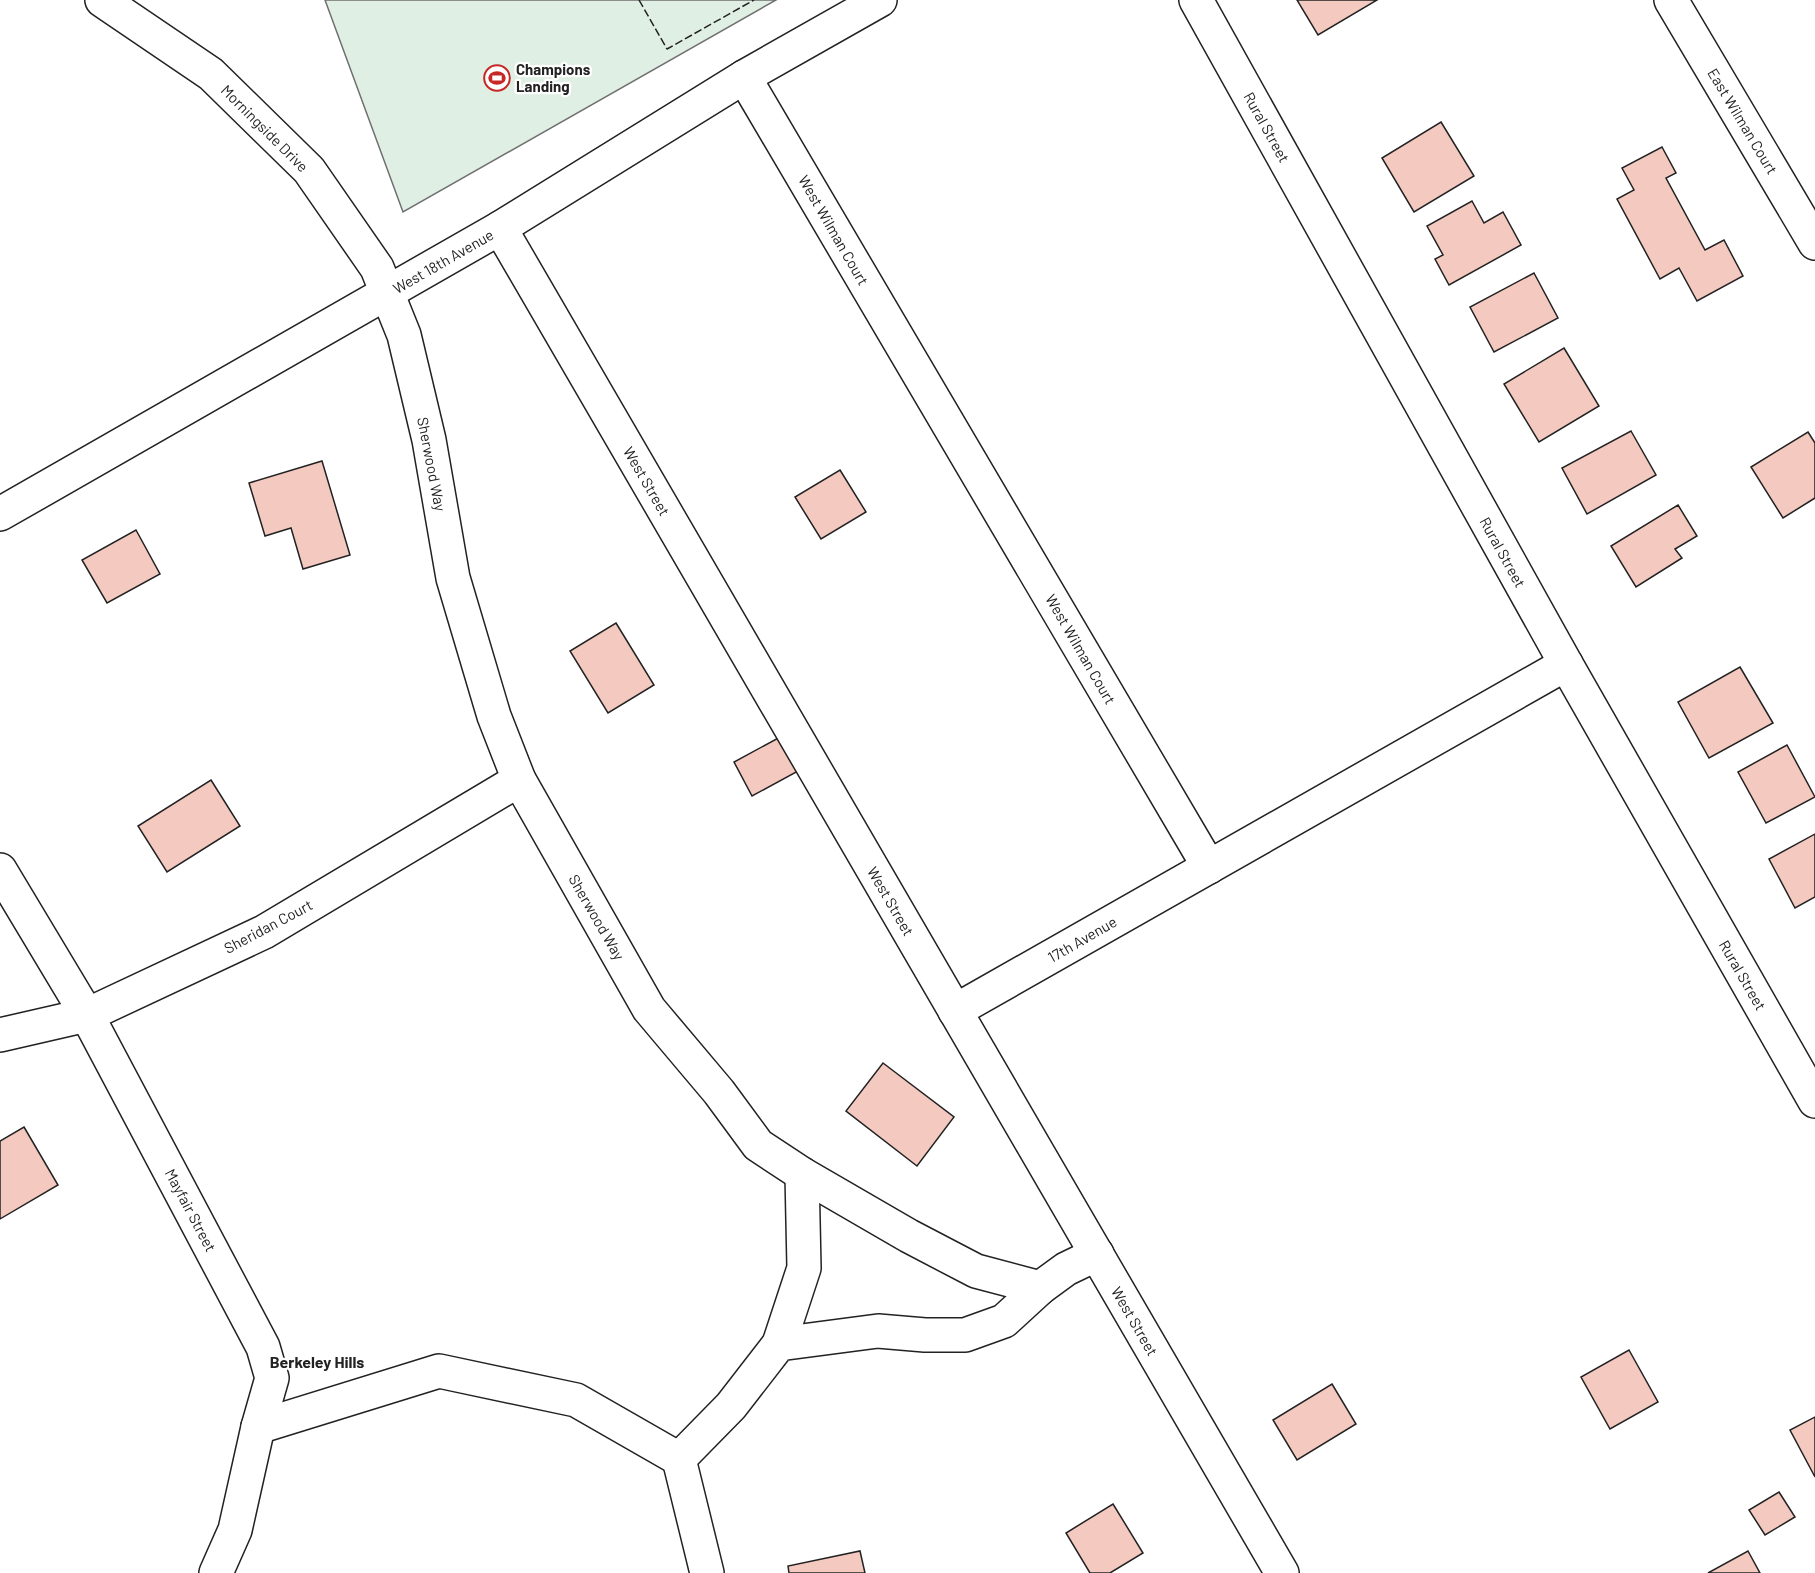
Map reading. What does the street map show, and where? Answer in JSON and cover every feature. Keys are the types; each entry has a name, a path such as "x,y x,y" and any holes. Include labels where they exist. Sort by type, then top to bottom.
{"street":[{"name":"Morningside Drive","path":"102,0 211,74 309,170 376,268 388,293"},
{"name":"West 18th Avenue","path":"0,514 500,228 744,77 880,0"},
{"name":"Rural Street","path":"1196,0 1566,664 1815,1101"},
{"name":"East Wilman Court","path":"1671,0 1815,243"},
{"name":"West Wilman Court","path":"744,77 1209,867"},
{"name":"West Street","path":"500,228 1282,1573"},
{"name":"Sherwood Way","path":"388,293 404,335 429,440 453,578 494,716 519,780 650,1009 719,1092 758,1145 802,1174 909,1236 976,1271 1040,1288"},
{"path":"1209,867 1566,664"},
{"name":"Sheridan Court","path":"0,1035 87,1015 264,932 519,780"},
{"name":"17th Avenue","path":"955,1011 1209,867"},
{"name":"Mayfair Street","path":"0,870 87,1015 263,1347 272,1378 258,1427 235,1530 216,1573"},
{"path":"679,1460 731,1406 779,1344 804,1268 802,1174"},
{"path":"779,1344 878,1331 925,1335 964,1335 1004,1321 1040,1288 1066,1269 1097,1254"},
{"path":"258,1427 439,1371 576,1400 679,1460 707,1573"}],"green space":[{"name":"Champions Landing","path":"325,0 776,0 403,212"}],"building":[{"path":"1297,0 1377,0 1318,35"},
{"path":"1441,122 1474,176 1414,212 1382,158"},
{"path":"1662,147 1676,173 1666,178 1705,250 1724,240 1743,276 1697,301 1679,268 1660,279 1617,199 1634,190 1622,168"},
{"path":"1472,201 1484,223 1503,212 1521,245 1449,285 1435,259 1443,255 1427,226"},
{"path":"1534,273 1558,318 1494,352 1470,307"},
{"path":"1564,348 1599,406 1539,442 1504,384"},
{"path":"1631,431 1656,475 1587,514 1562,468"},
{"path":"1808,432 1815,443 1815,498 1783,518 1751,467"},
{"path":"322,461 350,555 303,569 291,528 265,536 249,483"},
{"path":"840,470 866,512 821,539 795,497"},
{"path":"1678,505 1697,536 1675,549 1682,558 1636,587 1611,546"},
{"path":"136,530 160,574 107,603 82,560"},
{"path":"616,623 654,685 608,713 570,651"},
{"path":"1740,667 1773,723 1709,758 1678,702"},
{"path":"782,736 800,770 752,796 734,762"},
{"path":"1787,745 1815,797 1766,823 1738,772"},
{"path":"211,780 240,826 167,872 138,826"},
{"path":"1815,834 1815,897 1795,908 1769,859"},
{"path":"883,1063 954,1117 917,1166 846,1111"},
{"path":"24,1127 58,1185 0,1219 0,1141"},
{"path":"1629,1350 1658,1402 1610,1429 1581,1377"},
{"path":"1332,1384 1356,1424 1297,1460 1273,1420"},
{"path":"1815,1417 1815,1477 1790,1430"},
{"path":"1779,1492 1795,1517 1765,1535 1749,1510"},
{"path":"1113,1504 1143,1553 1110,1573 1090,1573 1066,1533"},
{"path":"860,1551 865,1573 789,1573 788,1566"},
{"path":"1748,1551 1760,1573 1708,1573"}],"fence":[{"path":"639,0 667,49 754,0"}],"place":[{"name":"Champions Landing","path":"497,78"}],"district":[{"name":"Berkeley Hills","path":"317,1361"}]}
